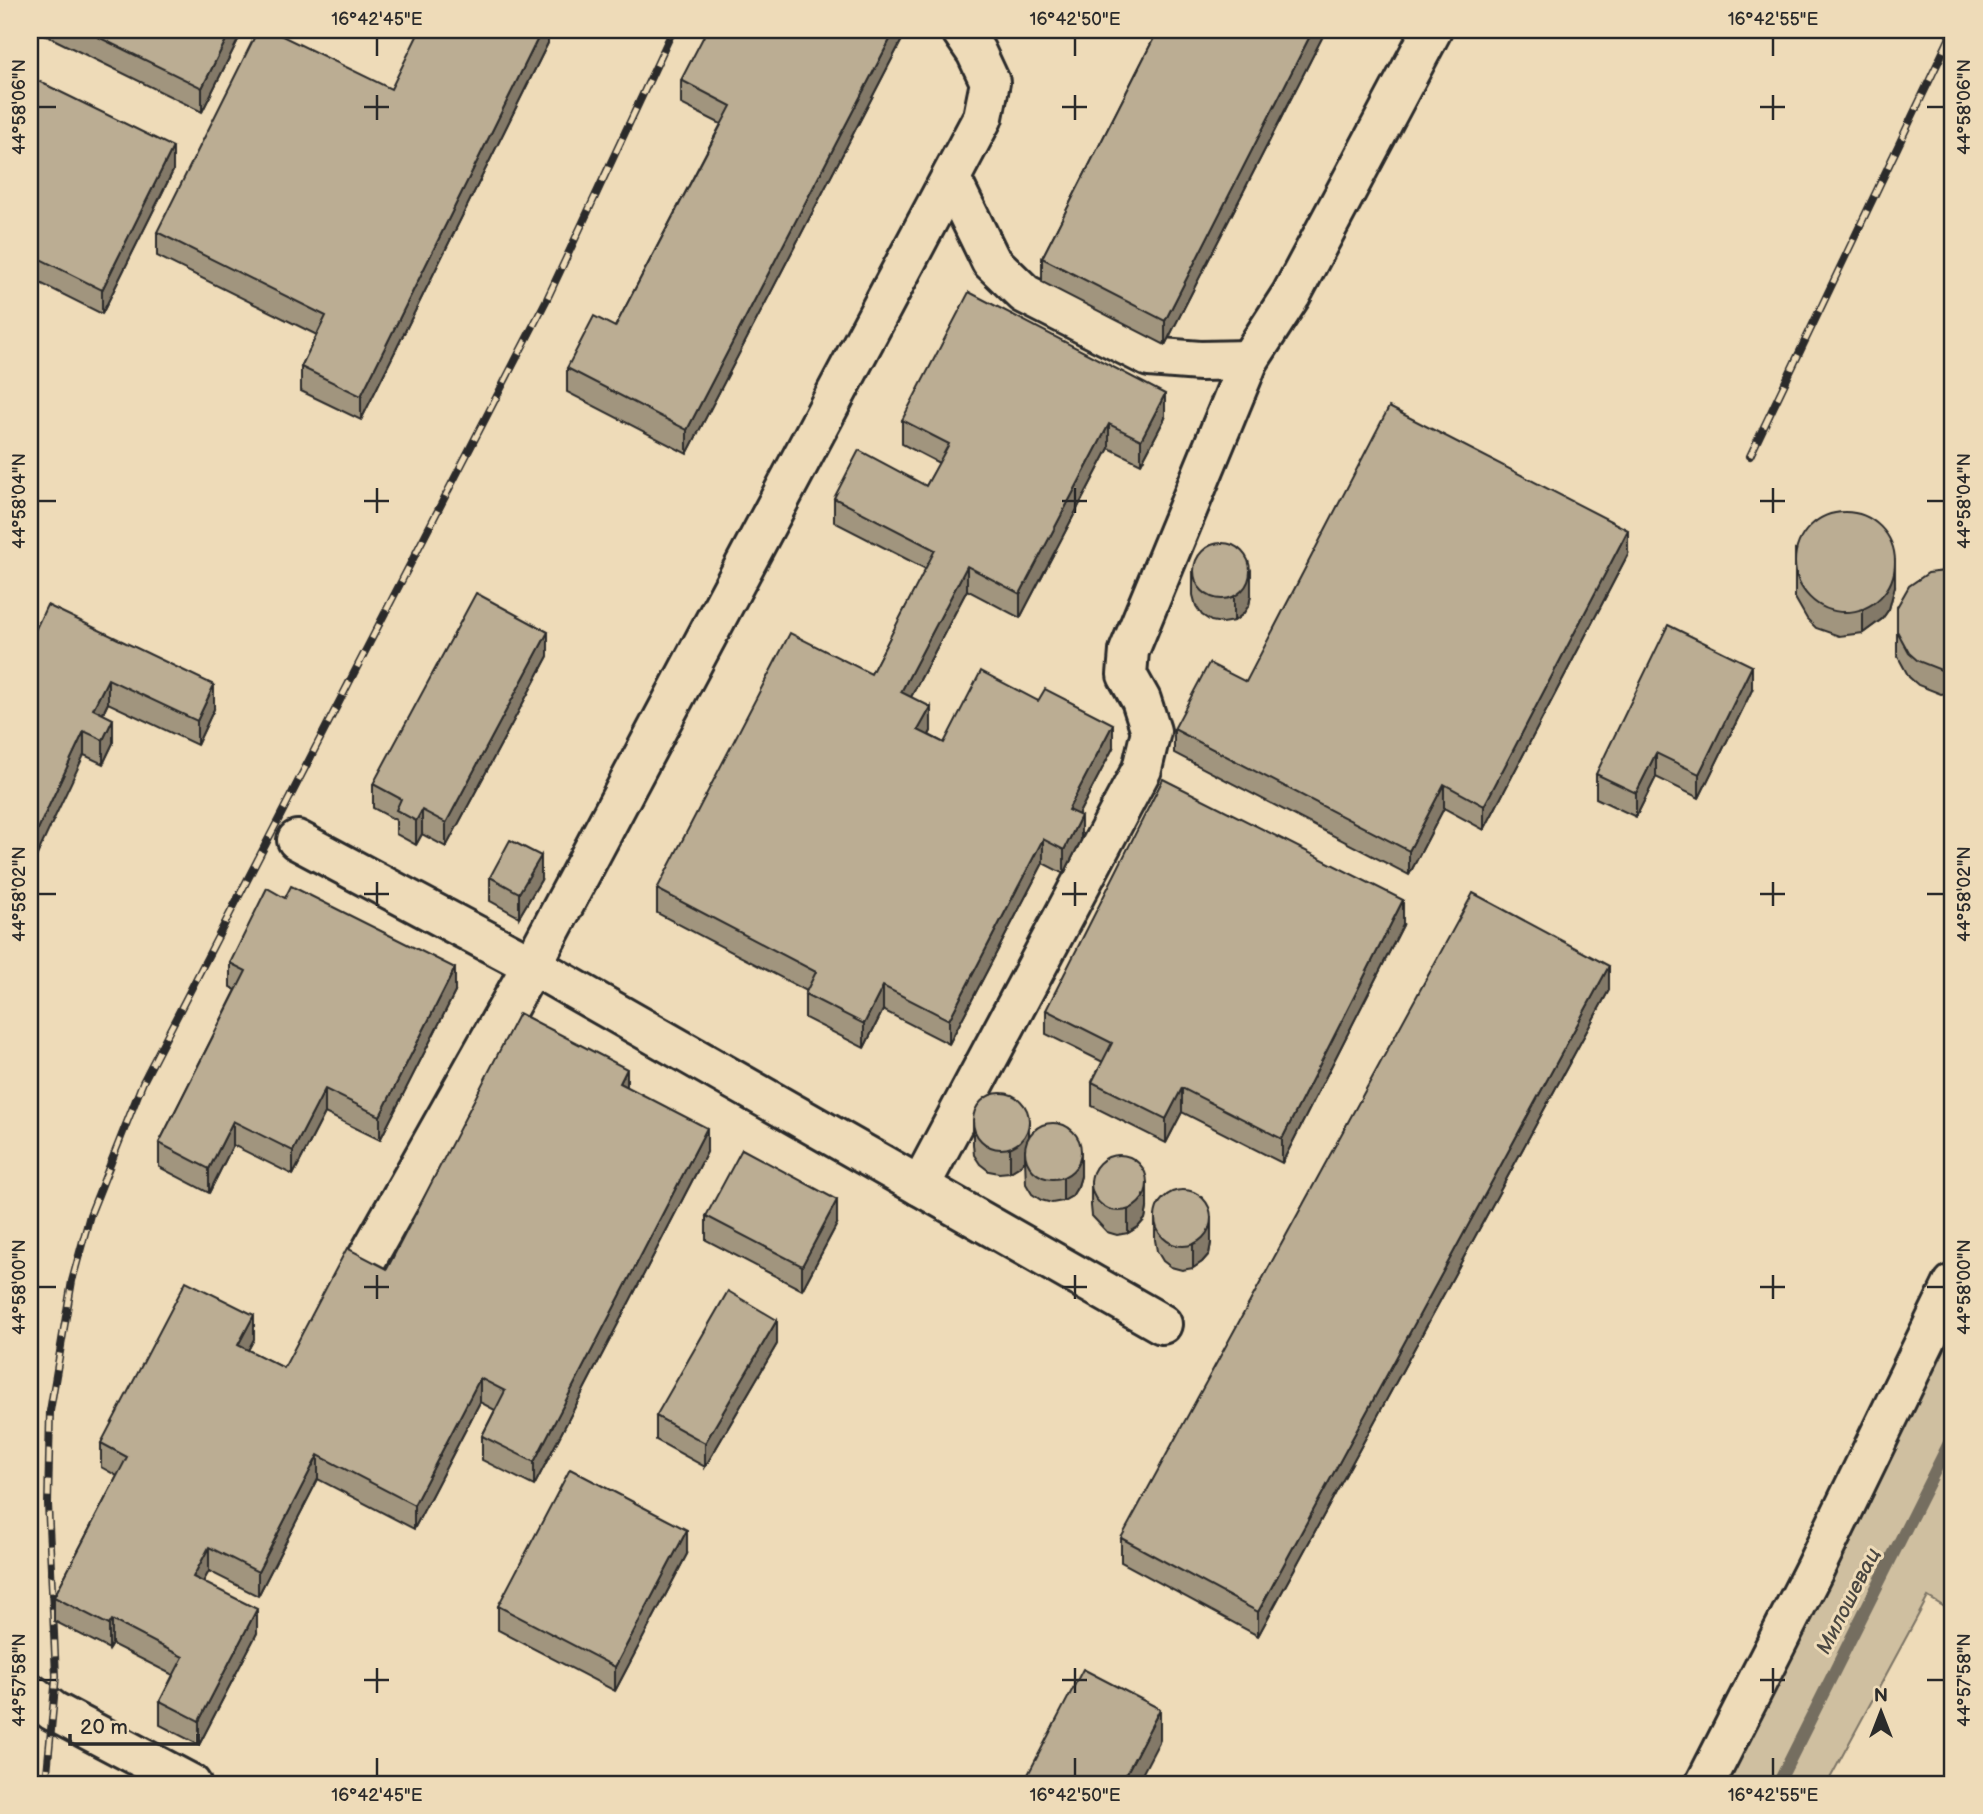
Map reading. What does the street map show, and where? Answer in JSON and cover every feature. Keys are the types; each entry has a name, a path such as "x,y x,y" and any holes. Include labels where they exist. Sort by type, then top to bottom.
{"street":[{"path":"361,1269 533,965 983,117 990,82 976,52 961,30"},
{"path":"920,1186 1142,769 1151,731 1140,700 1127,675 1129,650 1249,360 1291,295 1432,30"},
{"path":"951,179 991,261 1025,295 1149,357 1200,361 1249,360"},
{"path":"297,840 533,965 1162,1324"},
{"path":"1705,1784 1814,1570 1953,1284"},
{"path":"30,1693 53,1711 191,1784"}],"shaded area":[{"path":"1953,1316 1953,1612 1928,1597 1827,1784 1713,1784"}],"building":[{"path":"84,30 231,30 202,88"},
{"path":"258,30 270,30 391,89 420,30 542,30 361,396 301,367 326,316 157,232"},
{"path":"707,30 895,30 687,430 567,368 594,316 615,327 731,106 681,80"},
{"path":"1158,30 1313,30 1165,321 1042,258"},
{"path":"30,77 173,147 102,290 30,254"},
{"path":"969,292 1165,394 1141,440 1109,424 1020,594 967,566 901,692 931,707 918,730 944,743 981,671 1038,701 1045,689 1113,724 1068,810 1081,816 1064,850 1043,839 949,1020 883,986 864,1024 805,994 816,972 657,889 790,633 871,674 935,550 834,498 859,450 926,486 949,444 902,420"},
{"path":"1389,407 1628,530 1484,806 1444,784 1409,851 1174,729 1209,663 1246,682"},
{"path":"1845,512 1864,516 1880,527 1891,543 1895,562 1891,581 1880,597 1864,608 1845,612 1826,608 1810,597 1799,581 1795,562 1799,543 1810,527 1826,516"},
{"path":"1216,543 1228,543 1242,551 1250,565 1248,582 1242,591 1228,599 1216,599 1199,587 1194,577 1194,565 1206,548"},
{"path":"1953,570 1953,668 1941,670 1918,661 1909,653 1897,631 1897,607 1909,586 1928,573"},
{"path":"476,593 548,632 446,823 422,810 416,821 396,810 401,799 373,784"},
{"path":"47,605 214,685 197,721 108,679 93,709 113,719 103,740 84,731 30,846 30,641"},
{"path":"1668,625 1752,666 1699,774 1656,753 1636,793 1596,774"},
{"path":"1163,779 1403,900 1282,1139 1182,1088 1166,1119 1092,1082 1112,1043 1046,1010"},
{"path":"510,840 541,856 519,893 490,877"},
{"path":"291,886 455,968 380,1116 325,1089 293,1151 233,1121 209,1169 159,1143 246,971 230,963 267,888 285,898"},
{"path":"1473,893 1609,966 1258,1612 1121,1538"},
{"path":"519,1013 627,1069 620,1083 707,1128 534,1462 482,1436 505,1391 480,1378 414,1505 318,1455 258,1572 209,1547 193,1577 257,1609 199,1721 160,1701 183,1657 112,1620 109,1625 54,1597 127,1457 101,1443 186,1281 254,1315 238,1345 284,1368 347,1248 387,1269"},
{"path":"1001,1093 1012,1095 1021,1101 1027,1110 1027,1132 1021,1141 1012,1147 1001,1149 990,1147 981,1141 975,1132 973,1121 975,1110 981,1101 990,1095"},
{"path":"1053,1123 1064,1125 1073,1131 1079,1140 1079,1162 1073,1171 1064,1177 1053,1179 1042,1177 1033,1171 1027,1162 1025,1151 1027,1140 1033,1131 1042,1125"},
{"path":"742,1149 837,1200 802,1266 706,1216"},
{"path":"1119,1155 1130,1157 1139,1163 1145,1172 1145,1194 1139,1203 1130,1209 1119,1211 1108,1209 1099,1203 1093,1194 1091,1183 1093,1172 1099,1163 1108,1157"},
{"path":"1183,1190 1194,1192 1203,1198 1209,1207 1209,1229 1203,1238 1194,1244 1183,1246 1172,1244 1163,1238 1157,1229 1155,1218 1157,1207 1163,1198 1172,1192"},
{"path":"728,1291 777,1320 705,1443 656,1416"},
{"path":"570,1469 687,1530 615,1667 498,1606"},
{"path":"1083,1669 1160,1709 1121,1784 1023,1784"}],"waterway":[{"name":"Милошевац","path":"1778,1784 1953,1435"}],"railway":[{"path":"46,1784 56,1676 48,1504 50,1411 72,1281 90,1215 143,1082 547,299 673,30"},
{"path":"1750,456 1953,31"}]}
